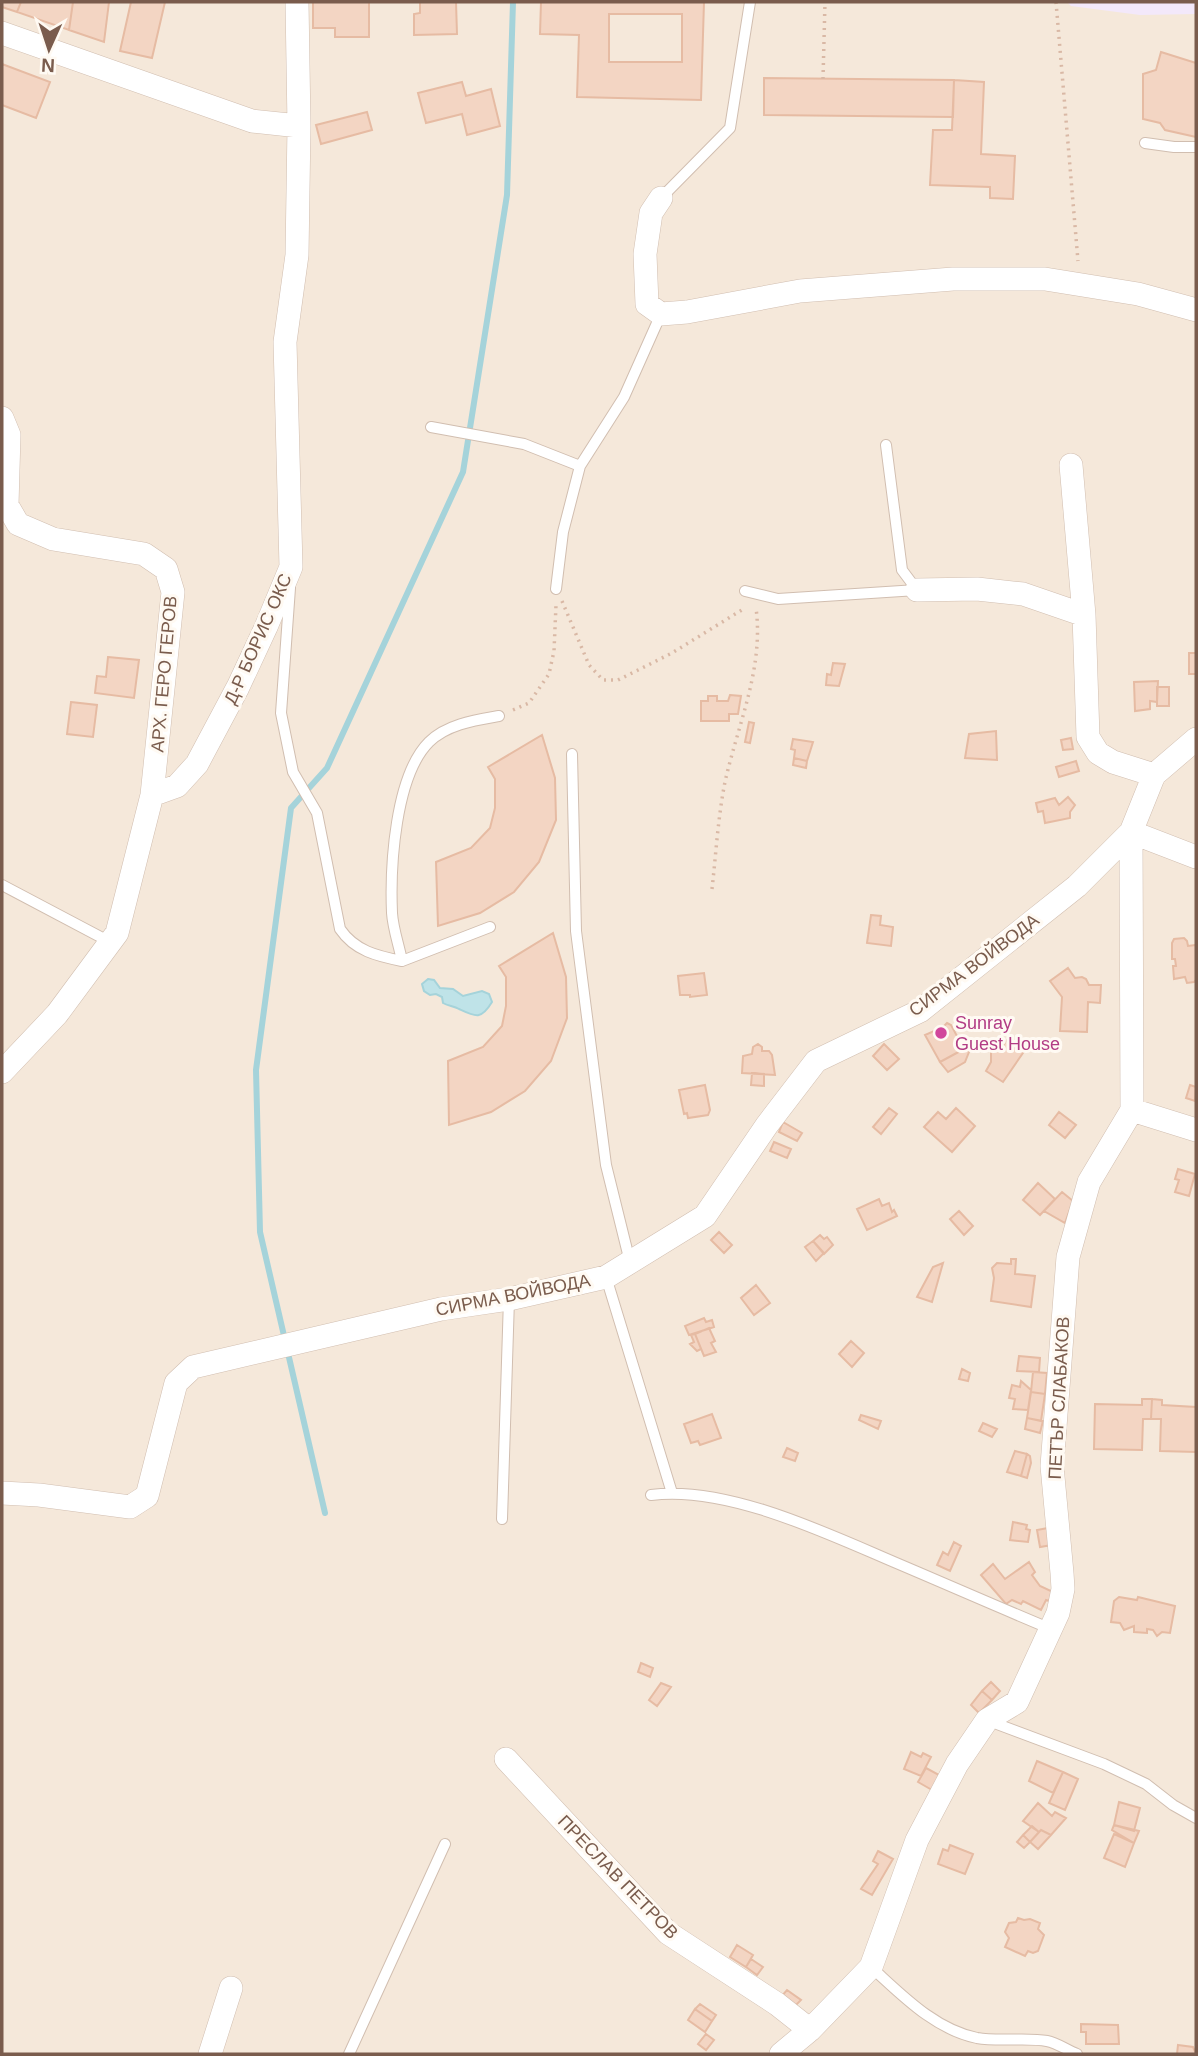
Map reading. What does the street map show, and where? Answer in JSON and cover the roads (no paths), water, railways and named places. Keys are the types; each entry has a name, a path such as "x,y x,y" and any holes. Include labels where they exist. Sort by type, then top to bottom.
{"street":[{"name":"Д-Р БОРИС ОКС","path":"152,795 177,786 197,764 244,675 291,567 285,342 296,255 299,126 297,2"},
{"path":"2,33 252,121 299,126"},
{"path":"661,198 651,213 645,254 647,304 662,314 687,312 800,291 953,279 1045,279 1138,294 1196,310"},
{"name":"АРХ. ГЕРО ГЕРОВ","path":"2,418 9,435 7,505 18,524 53,539 144,554 166,569 173,592 152,795"},
{"path":"1071,466 1084,615 1088,737 1098,753 1113,762 1154,775"},
{"path":"917,590 977,589 1023,594 1084,615"},
{"name":"СИРМА ВОЙВОДА","path":"2,1493 130,1507 147,1496 176,1383 193,1367 441,1309 509,1299 606,1277 705,1216 767,1125 816,1061 920,1011 1077,886 1131,832 1154,775 1196,739"},
{"path":"2,1072 57,1014 117,933 152,795"},
{"path":"1196,857 1131,832 1132,1110 1196,1130"},
{"name":"ПЕТЪР СЛАБАКОВ","path":"781,2054 810,2030 871,1967 917,1840 957,1764 987,1720 1017,1702 1058,1613 1063,1589 1052,1466 1068,1257 1089,1182 1132,1110"},
{"name":"ПРЕСЛАВ ПЕТРОВ","path":"506,1759 668,1933 777,2004 810,2030"},
{"path":"210,2054 231,1988"}],"lane":[{"path":"661,198 730,128 750,2"},
{"path":"1145,143 1196,148"},
{"path":"556,589 563,532 580,466 624,397 662,314"},
{"path":"431,427 524,444 580,466"},
{"path":"886,446 902,569 917,590"},
{"path":"291,567 281,713 293,772 317,813 340,929 349,941 375,956 402,961 490,926"},
{"path":"745,591 778,599 917,590"},
{"path":"402,961 392,915 394,845 402,795 414,763 430,740 457,725 499,716"},
{"path":"572,754 576,931 606,1165 631,1262"},
{"path":"2,885 110,942"},
{"path":"606,1277 672,1493"},
{"path":"502,1519 509,1299"},
{"path":"651,1495 672,1493 746,1506 805,1524 1051,1629"},
{"path":"987,1720 1104,1764 1146,1784 1173,1805 1196,1818"},
{"path":"349,2054 445,1844"},
{"path":"871,1967 924,2013 950,2030 976,2038 1047,2041 1077,2054"}],"water":[{"path":"428,979 434,980 440,988 453,989 463,996 482,991 489,994 492,1002 485,1012 470,1014 443,1003 442,997 436,994 430,995 424,991 422,984"}],"waterway":[{"path":"325,1513 260,1232 256,1070 291,808 327,768 463,472 507,195 513,2"}],"place":[{"name":"Sunray Guest House","path":"941,1033"}]}
